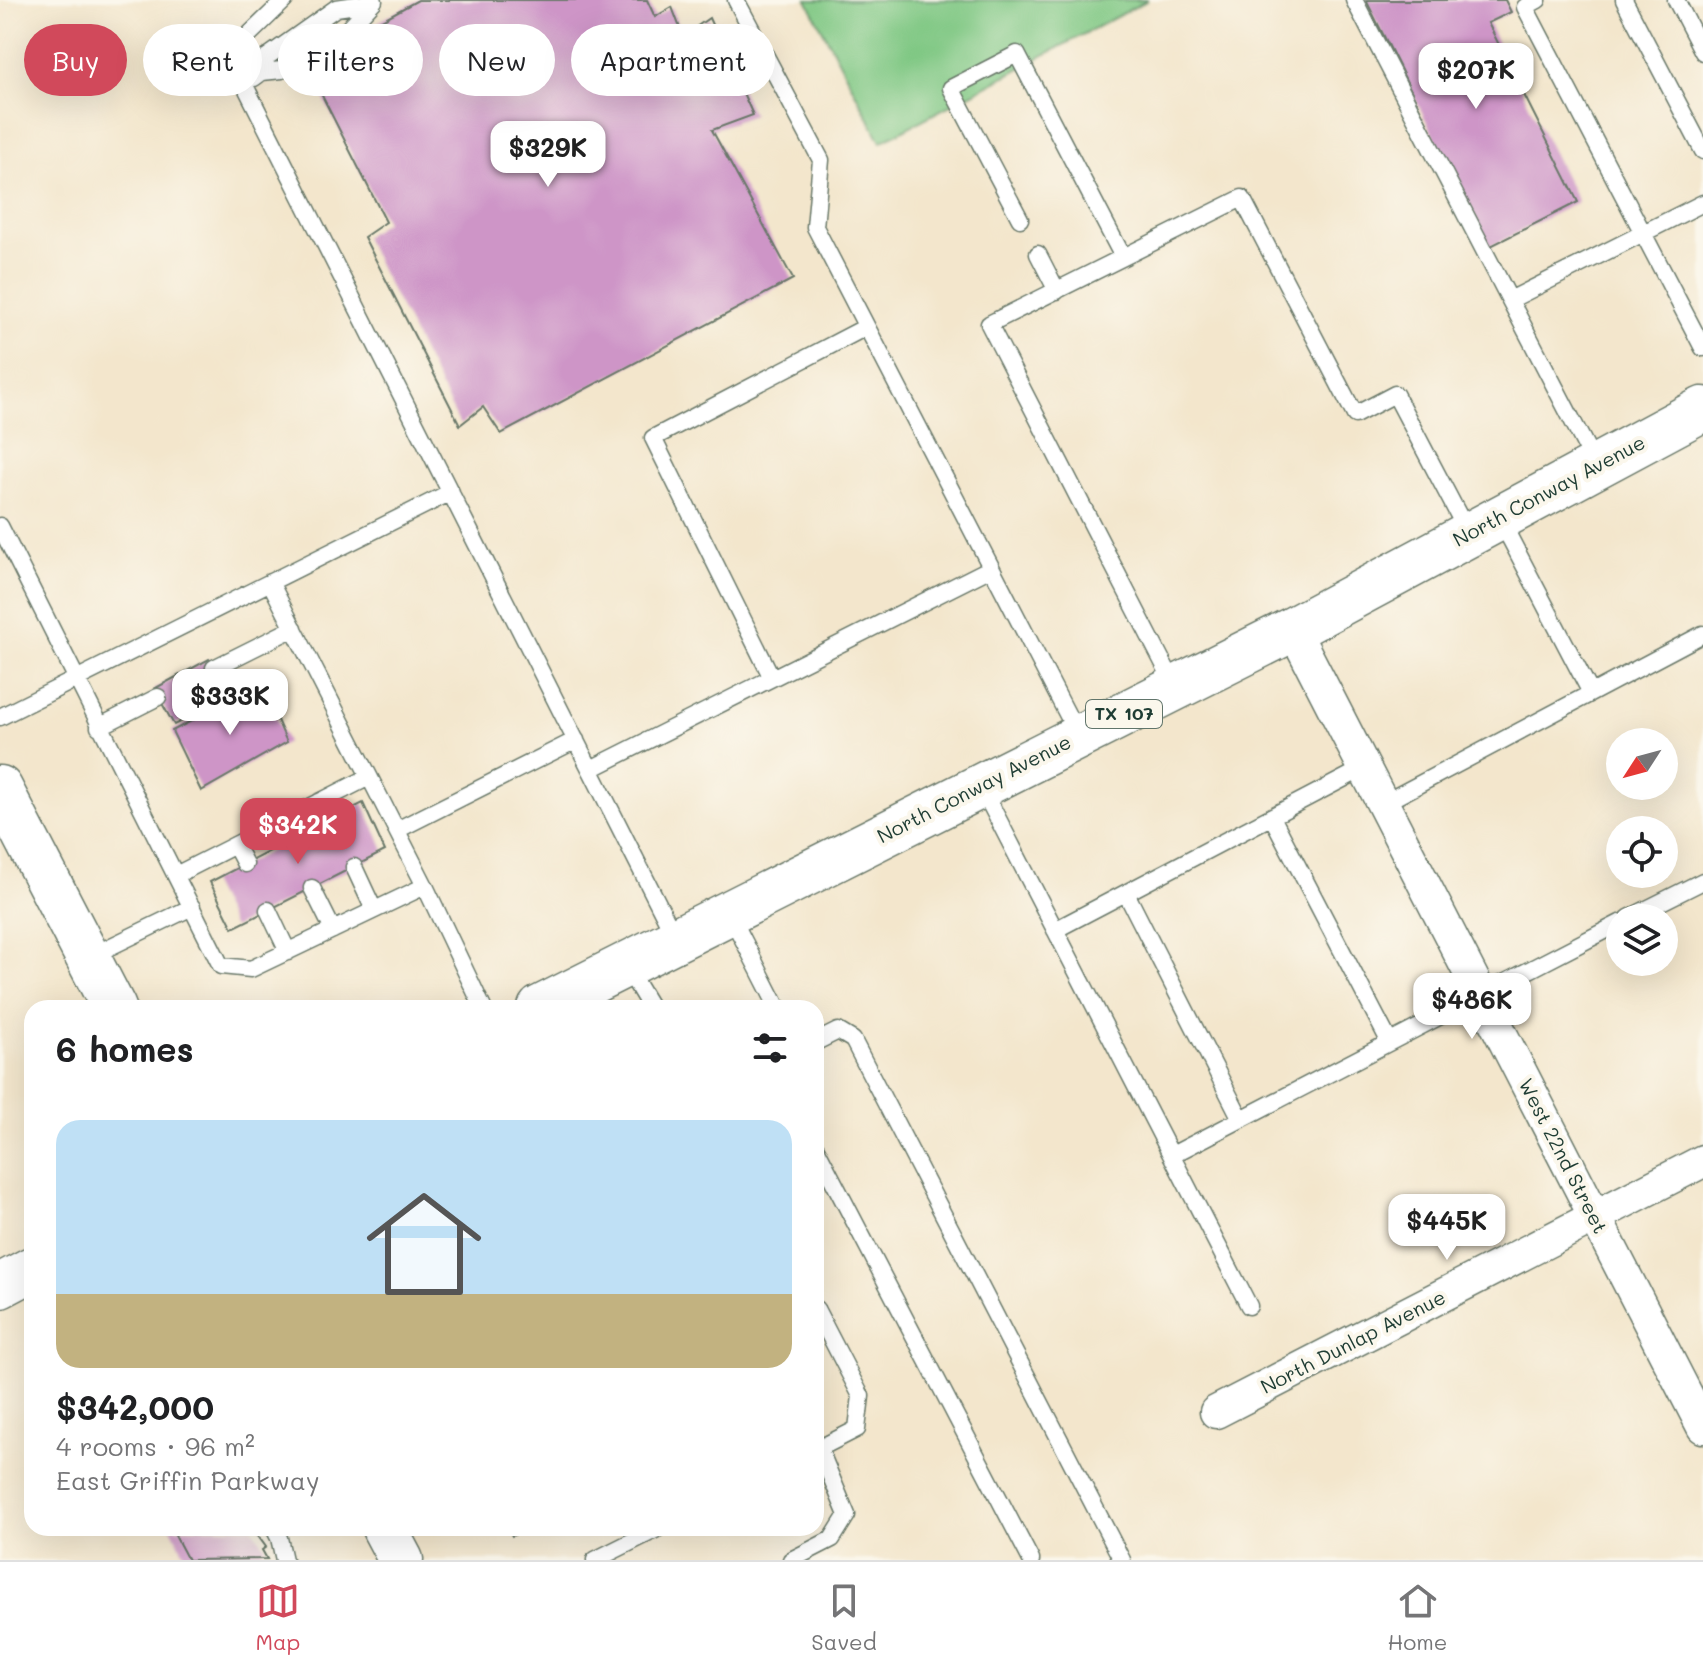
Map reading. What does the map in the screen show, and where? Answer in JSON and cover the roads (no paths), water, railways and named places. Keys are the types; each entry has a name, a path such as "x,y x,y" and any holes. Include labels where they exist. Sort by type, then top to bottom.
{"main road":[{"name":"North Conway Avenue","path":"556,1000 1293,629 1701,413"},
{"path":"0,788 110,1000"},
{"path":"0,1286 24,1273"},
{"path":"388,1536 401,1560"}],"street":[{"name":"West 22nd Street","path":"1293,629 1703,1427"},
{"name":"North Dunlap Avenue","path":"1216,1412 1703,1161"}],"lane":[{"path":"260,24 285,0"},
{"path":"736,0 821,160 815,227 1078,737"},
{"path":"1354,0 1596,466"},
{"path":"1538,0 1525,7 1703,348"},
{"path":"1624,0 1703,151"},
{"path":"1676,0 1703,52"},
{"path":"352,24 373,1"},
{"path":"278,70 262,72 267,57 336,8 373,1"},
{"path":"1020,219 951,88 1017,54 1123,257"},
{"path":"250,96 677,939"},
{"path":"1176,688 989,324 1242,198 1355,415 1395,394 1591,693"},
{"path":"1510,300 1703,203"},
{"path":"1038,254 1057,291"},
{"path":"772,678 653,438 866,327"},
{"path":"0,717 451,492"},
{"path":"0,526 221,966 251,969 425,886"},
{"path":"591,769 991,568"},
{"path":"270,582 397,830 479,1000"},
{"path":"214,668 294,628"},
{"path":"1382,804 1703,634"},
{"path":"99,727 158,697"},
{"path":"397,830 576,740"},
{"path":"1055,930 1364,768"},
{"path":"176,875 369,777"},
{"path":"981,786 1249,1306"},
{"path":"319,802 329,821"},
{"path":"1272,817 1389,1041"},
{"path":"280,822 289,841"},
{"path":"235,845 245,864"},
{"path":"354,867 374,910"},
{"path":"1657,904 1703,881"},
{"path":"312,888 333,930"},
{"path":"1126,893 1241,1119"},
{"path":"88,957 192,907"},
{"path":"268,910 288,952"},
{"path":"729,913 774,1000"},
{"path":"1172,1155 1606,930"},
{"path":"625,965 646,1000"},
{"path":"824,1038 838,1031 853,1040 1122,1560"},
{"path":"824,1163 1031,1560"},
{"path":"824,1324 861,1396 857,1429 824,1446"},
{"path":"791,1560 832,1539 847,1515 824,1463"},
{"path":"276,1536 284,1560"},
{"path":"595,1560 643,1536"}]}
